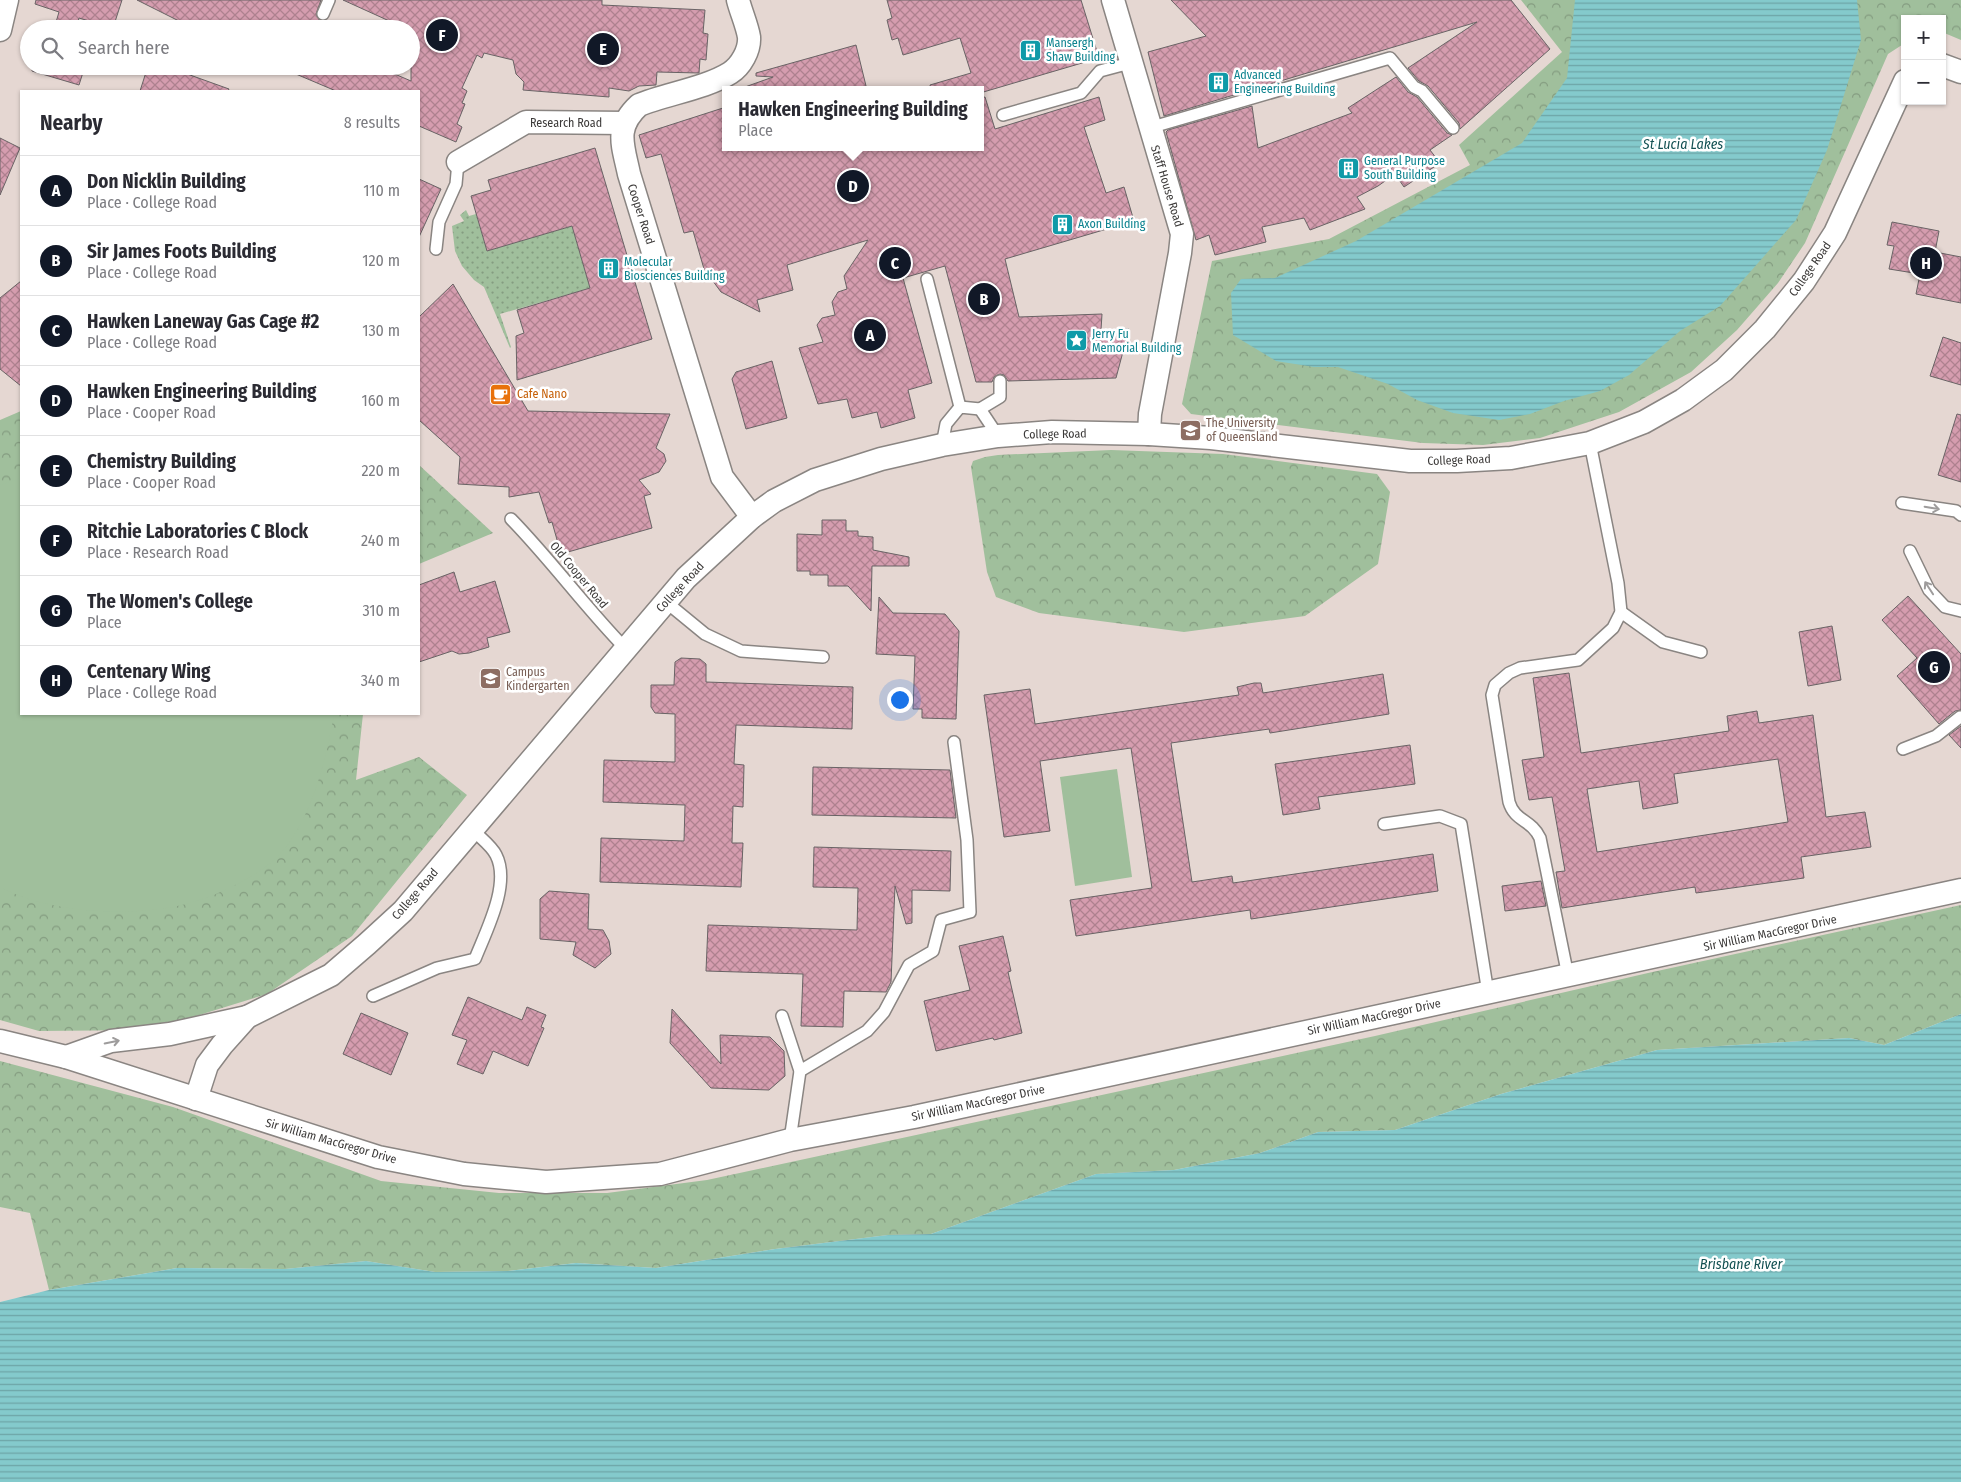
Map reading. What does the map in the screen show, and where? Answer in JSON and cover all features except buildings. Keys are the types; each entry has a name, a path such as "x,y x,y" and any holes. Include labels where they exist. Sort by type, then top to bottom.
{"street":[{"path":"0,30 8,0"},
{"path":"625,123 631,112 639,105 718,79 737,68 748,46 749,36 738,0"},
{"name":"Staff House Road","path":"1112,0 1182,234 1150,414 1149,434"},
{"path":"1946,66 1961,72"},
{"name":"College Road","path":"66,1057 111,1041 170,1034 247,1017 331,975 402,911 686,578 752,517 774,501 816,480 866,463 942,444 998,436 1052,432 1149,434 1211,438 1410,462 1457,462 1511,458 1590,443 1644,422 1683,400 1724,370 1765,329 1804,281 1835,233 1901,89"},
{"name":"Research Road","path":"458,162 526,122 625,123"},
{"name":"Cooper Road","path":"625,123 621,136 628,174 722,477 752,517"},
{"name":"Sir William MacGregor Drive","path":"0,1041 66,1057 378,1157 464,1174 546,1182 660,1174 790,1140 923,1115 1961,890"},
{"name":"College Road","path":"196,1099 207,1065 247,1017"}],"lane":[{"path":"324,14 329,0"},
{"path":"1149,128 1390,58 1414,87 1422,91 1453,128"},
{"path":"1003,115 1080,92 1100,71 1130,63"},
{"path":"436,249 439,222 456,184 458,162"},
{"path":"927,279 960,407"},
{"path":"960,407 980,409 1000,397 1000,381"},
{"path":"942,444 946,424 960,407"},
{"path":"980,409 998,436"},
{"path":"1568,976 1540,838 1535,828 1512,812 1509,802 1492,695 1495,686 1509,673 1520,668 1578,660 1613,628 1621,612 1618,583 1590,443"},
{"path":"1902,503 1956,512 1961,515"},
{"name":"Old Cooper Road","path":"511,519 625,648"},
{"path":"1910,551 1929,590 1945,607 1961,612"},
{"path":"666,602 705,634 741,651 823,657"},
{"path":"1621,612 1663,642 1701,652"},
{"path":"1904,750 1936,736 1960,718"},
{"path":"800,1071 867,1030 884,1012 909,965 933,951 942,920 970,912 967,840 954,742"},
{"path":"1384,824 1440,816 1461,824 1488,993"},
{"path":"373,996 437,968 475,959 498,901 500,874 495,853 472,829"},
{"path":"782,1016 800,1071 790,1140"}],"shaded area":[{"name":"The University of Queensland","path":"0,0 1961,0 1961,1014 1884,1045 1773,1043 1657,1050 1501,1094 1395,1130 1174,1170 931,1234 775,1249 656,1268 576,1263 508,1271 177,1268 49,1290 0,1302"}],"green space":[{"name":"St Lucia Lakes","path":"1521,0 1961,0 1961,40 1946,34 1946,15 1901,15 1901,46 1888,54 1805,243 1778,283 1737,330 1691,372 1619,412 1540,438 1483,445 1423,443 1191,414 1182,404 1212,261 1329,239 1470,165 1459,145 1562,52"},
{"path":"466,210 469,216 476,214 487,251 572,226 590,288 500,314 510,348 484,287 474,280 462,266 455,251 452,226 464,221 460,215"},
{"path":"20,411 20,715 363,715 356,780 419,757 467,795 352,936 267,994 151,1030 39,1031 0,1020 0,420"},
{"path":"1111,450 1223,454 1377,474 1390,492 1378,564 1305,616 1184,632 1039,613 996,597 987,572 971,467 973,461 998,455"},
{"path":"420,466 493,533 420,564"},
{"path":"20,478 20,715 334,715 327,751 307,812 286,847 266,867 223,891 201,900 145,911 119,912 68,908 20,896 0,887 0,485"},
{"path":"1117,769 1132,877 1075,886 1060,777"},
{"path":"1961,905 1961,1014 1884,1045 1849,1038 1657,1050 1501,1094 1395,1130 1318,1132 1260,1153 1174,1170 1096,1174 931,1234 888,1235 775,1249 656,1268 576,1263 508,1271 435,1272 366,1261 285,1269 177,1268 49,1290 30,1213 0,1207 0,1061 173,1107 381,1181 499,1193 607,1193 707,1180 1375,1036 1648,973"}],"water":[{"name":"St Lucia Lakes","path":"1575,0 1857,0 1861,40 1827,150 1796,220 1720,306 1680,331 1629,375 1600,391 1564,401 1530,414 1499,420 1453,413 1417,400 1388,384 1338,367 1314,367 1276,361 1233,335 1231,293 1241,279 1275,278 1356,241 1522,143 1567,78"},
{"name":"Brisbane River","path":"1961,1014 1961,1482 0,1482 0,1302 49,1290 177,1268 285,1269 366,1261 435,1272 508,1271 576,1263 656,1268 775,1249 888,1235 931,1234 1096,1174 1174,1170 1260,1153 1318,1132 1395,1130 1501,1094 1657,1050 1849,1038 1884,1045"}],"place":[{"name":"Ritchie Laboratories C Block","path":"442,35"},
{"name":"Chemistry Building","path":"603,49"},
{"name":"Mansergh Shaw Building","path":"1030,50"},
{"name":"Advanced Engineering Building","path":"1218,82"},
{"name":"General Purpose South Building","path":"1348,168"},
{"name":"Hawken Engineering Building","path":"853,186"},
{"name":"Axon Building","path":"1062,224"},
{"name":"Hawken Laneway Gas Cage #2","path":"895,263"},
{"name":"Centenary Wing","path":"1926,263"},
{"name":"Molecular Biosciences Building","path":"608,269"},
{"name":"Sir James Foots Building","path":"984,299"},
{"name":"Don Nicklin Building","path":"870,335"},
{"name":"Jerry Fu Memorial Building","path":"1076,341"},
{"name":"Cafe Nano","path":"501,394"},
{"name":"The University of Queensland","path":"1190,430"},
{"name":"The Women's College","path":"1934,667"},
{"name":"Campus Kindergarten","path":"490,679"}]}
